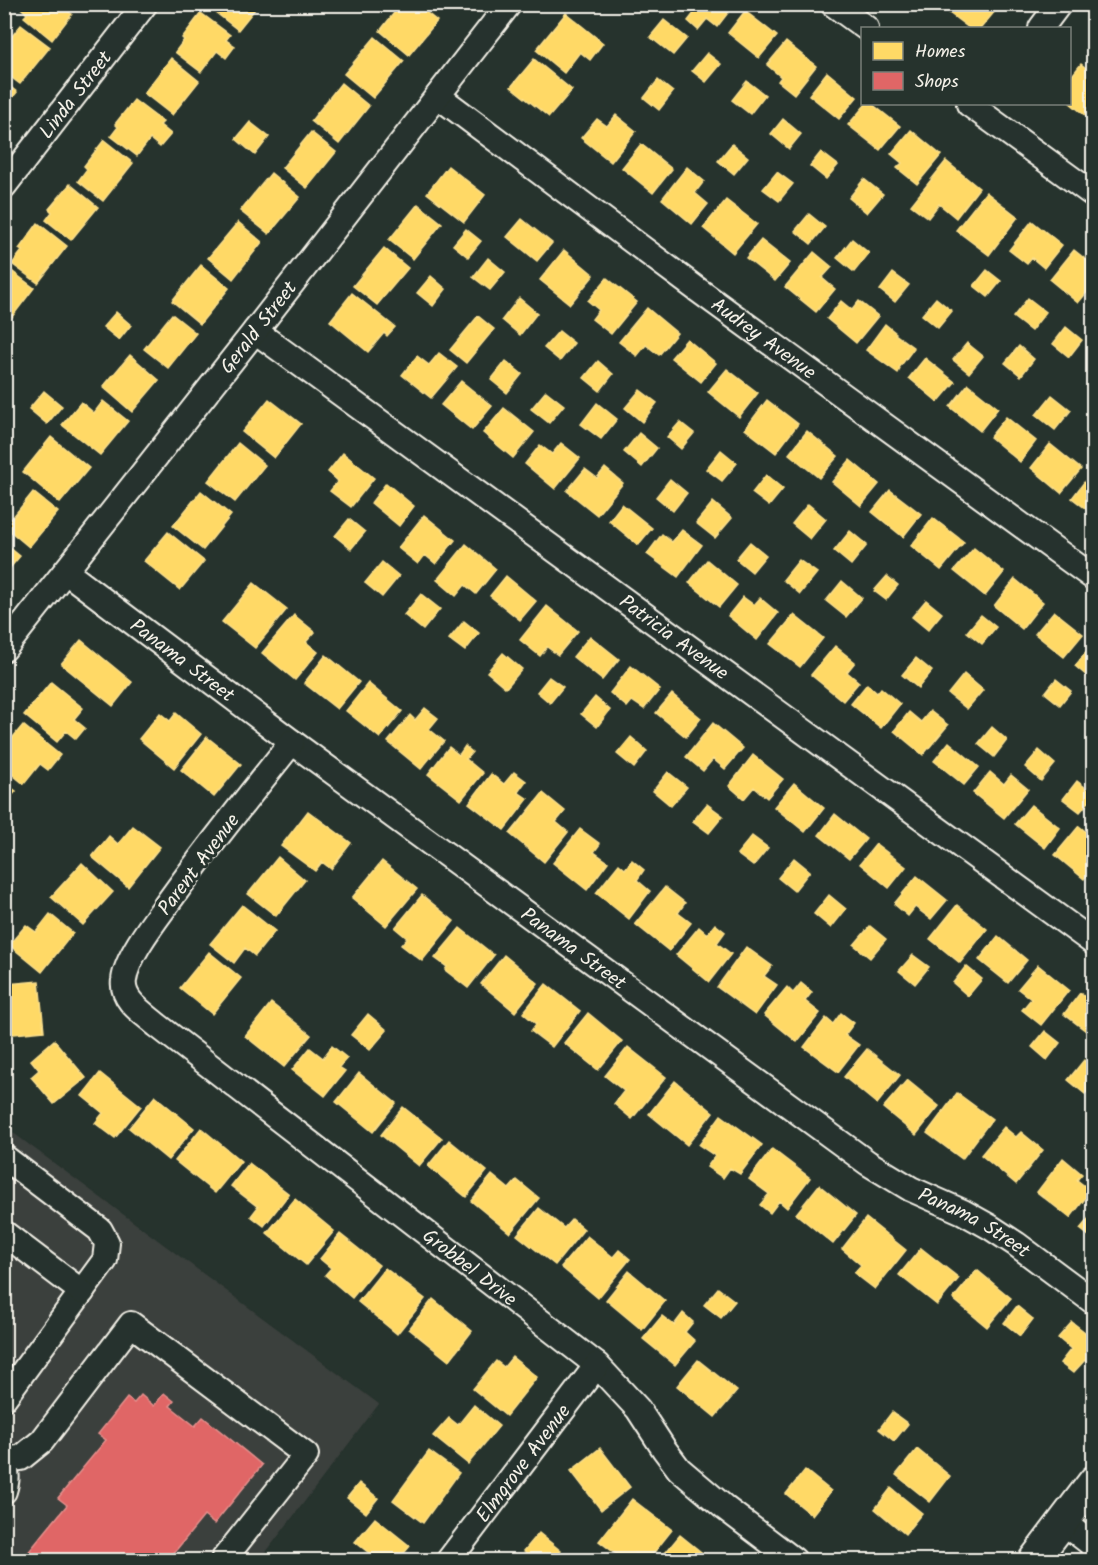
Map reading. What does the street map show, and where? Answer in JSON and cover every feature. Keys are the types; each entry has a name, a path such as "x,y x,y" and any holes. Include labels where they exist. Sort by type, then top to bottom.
{"main road":[{"path":"1035,1560 1094,1481"}],"street":[{"name":"Linda Street","path":"4,186 145,4"},
{"name":"Gerald Street","path":"4,649 509,4"},
{"path":"833,4 865,27"},
{"path":"1042,27 1059,4"},
{"name":"Audrey Avenue","path":"438,96 698,291 1094,578"},
{"path":"978,106 1094,195"},
{"name":"Patricia Avenue","path":"255,331 1094,943"},
{"name":"Panama Street","path":"66,572 292,742 868,1163 911,1189 963,1212 990,1227 1094,1302"},
{"name":"Parent Avenue","path":"125,995 124,981 127,968 153,924 201,857 292,742"},
{"name":"Grobbel Drive","path":"125,995 157,1026 597,1365 638,1409 679,1469 715,1500 794,1560"},
{"path":"4,1157 100,1230 107,1243 105,1260 4,1398"},
{"path":"4,1233 82,1292"},
{"path":"4,1459 21,1458 42,1441 131,1324 306,1455 223,1560"},
{"name":"Elmgrove Avenue","path":"449,1560 597,1365"},
{"path":"4,1464 7,1481 4,1491"},
{"path":"1063,1522 1094,1546"}],"shaded area":[{"path":"4,1126 379,1404 260,1560 5,1560"}],"building: Homes":[{"path":"17,4 75,4 69,12 72,14 52,40 24,17 27,14"},
{"path":"212,4 259,4 238,30 210,8"},
{"path":"401,4 416,4 437,21 409,55 380,31"},
{"path":"686,4 734,5 717,27 707,19 698,30 688,21 695,12"},
{"path":"954,4 987,4 995,11 982,27 968,27 948,12"},
{"path":"745,11 777,36 759,58 728,33"},
{"path":"201,13 230,35 226,40 235,46 226,58 217,51 201,72 175,52 184,40 182,38"},
{"path":"566,13 603,43 590,60 580,52 564,73 536,50"},
{"path":"664,20 687,38 673,55 650,37"},
{"path":"21,25 50,47 20,84 4,72 4,30 12,36"},
{"path":"375,37 404,61 373,98 344,74"},
{"path":"786,42 816,66 794,94 778,81 781,77 767,65"},
{"path":"707,53 721,64 706,82 692,71"},
{"path":"171,58 199,81 172,115 144,93"},
{"path":"534,59 572,90 549,117 511,87"},
{"path":"1081,64 1094,74 1094,108 1087,117 1071,104 1071,77"},
{"path":"827,72 857,97 839,119 809,95"},
{"path":"658,80 673,92 659,110 644,98"},
{"path":"747,81 765,95 750,114 732,100"},
{"path":"4,82 17,92 4,108"},
{"path":"341,83 369,106 339,144 311,121"},
{"path":"134,100 163,122 160,125 171,134 160,147 150,139 137,156 111,136 118,127 115,124"},
{"path":"865,105 873,105 900,126 880,150 848,125"},
{"path":"616,115 636,131 611,162 581,138 597,119 607,126"},
{"path":"783,119 801,134 789,149 771,134"},
{"path":"250,122 269,137 255,155 236,139"},
{"path":"911,130 941,155 917,184 897,168 902,163 891,154"},
{"path":"311,132 336,152 307,188 282,168"},
{"path":"104,140 133,163 103,201 78,181 87,169 84,166"},
{"path":"641,144 672,169 653,193 622,168"},
{"path":"732,144 748,157 734,174 718,161"},
{"path":"821,152 838,165 826,179 810,166"},
{"path":"946,161 979,188 956,218 939,204 928,218 911,205"},
{"path":"448,166 485,195 464,222 427,193"},
{"path":"687,167 704,181 695,193 708,204 692,224 662,199"},
{"path":"777,172 793,184 779,201 763,189"},
{"path":"271,173 300,197 269,234 240,211"},
{"path":"864,179 883,194 867,213 849,198"},
{"path":"70,184 98,207 71,240 46,220 52,212 49,209"},
{"path":"986,192 1018,217 989,255 956,230"},
{"path":"726,200 757,224 733,253 703,228"},
{"path":"418,204 442,223 413,259 389,240"},
{"path":"809,214 825,227 811,244 795,231"},
{"path":"522,219 552,243 537,261 507,237"},
{"path":"1032,221 1062,245 1044,268 1032,258 1027,264 1009,250"},
{"path":"238,222 262,242 233,279 208,258"},
{"path":"38,223 67,246 38,283 12,264 22,251 19,249"},
{"path":"466,229 481,241 468,257 453,245"},
{"path":"852,239 869,253 854,272 837,258"},
{"path":"761,240 790,263 775,281 746,258"},
{"path":"384,248 408,268 377,305 353,286"},
{"path":"564,250 594,275 570,304 540,280"},
{"path":"1074,250 1094,266 1094,284 1078,303 1050,280"},
{"path":"814,252 832,267 822,278 835,289 816,312 785,287"},
{"path":"488,258 505,272 490,290 473,277"},
{"path":"201,265 229,288 200,324 172,301"},
{"path":"5,266 34,288 4,326"},
{"path":"987,270 1001,281 988,297 974,286"},
{"path":"893,273 909,285 895,302 880,290"},
{"path":"431,276 446,289 433,306 417,293"},
{"path":"607,278 637,302 611,334 592,319 599,310 588,301"},
{"path":"352,293 395,327 387,336 384,333 368,352 330,321"},
{"path":"519,298 537,313 520,335 502,320"},
{"path":"936,298 952,311 938,328 922,315"},
{"path":"1028,298 1046,312 1031,331 1013,317"},
{"path":"841,301 852,310 859,301 878,316 856,343 827,319"},
{"path":"647,308 677,333 659,355 646,345 637,356 619,342"},
{"path":"116,312 131,325 119,340 103,327"},
{"path":"172,314 196,333 168,368 144,349"},
{"path":"478,316 494,329 466,363 450,350"},
{"path":"885,324 914,348 899,368 898,373 866,350"},
{"path":"1066,327 1082,340 1069,357 1053,344"},
{"path":"559,331 574,343 560,361 544,348"},
{"path":"687,339 716,363 701,382 671,358"},
{"path":"967,343 983,356 969,373 953,360"},
{"path":"1019,346 1034,359 1021,376 1005,363"},
{"path":"439,353 457,367 431,398 402,375 417,356 429,365"},
{"path":"130,355 159,380 132,412 103,387"},
{"path":"925,358 955,382 938,402 909,378"},
{"path":"506,361 522,374 507,393 491,380"},
{"path":"598,361 613,374 600,391 584,378"},
{"path":"727,369 758,393 739,417 708,392"},
{"path":"461,381 492,406 472,430 441,405"},
{"path":"968,384 998,408 980,431 950,407"},
{"path":"640,390 657,403 642,422 625,408"},
{"path":"44,391 62,406 47,424 29,409"},
{"path":"546,391 564,405 549,423 531,409"},
{"path":"1052,395 1071,410 1055,430 1036,415"},
{"path":"269,399 301,424 274,458 242,432"},
{"path":"767,400 798,424 776,453 745,429"},
{"path":"103,401 128,421 100,455 62,425 81,402 94,413"},
{"path":"597,403 617,419 601,439 581,424"},
{"path":"504,408 534,432 513,458 483,433"},
{"path":"1006,417 1036,441 1020,462 990,437"},
{"path":"680,422 694,433 681,449 667,437"},
{"path":"807,431 838,456 819,478 789,454"},
{"path":"639,433 657,448 642,467 624,452"},
{"path":"51,437 89,468 60,503 23,472"},
{"path":"238,443 265,465 235,502 208,481"},
{"path":"561,443 580,458 555,489 525,464 540,445 552,454"},
{"path":"1050,444 1081,469 1061,493 1031,468"},
{"path":"721,450 737,463 722,481 706,469"},
{"path":"343,453 374,478 351,507 330,491 338,481 328,472"},
{"path":"850,460 879,484 861,506 832,482"},
{"path":"605,468 623,483 597,515 567,491 585,469 597,478"},
{"path":"766,475 783,489 769,506 752,493"},
{"path":"1088,477 1094,481 1094,515 1072,498"},
{"path":"670,479 687,493 673,511 656,497"},
{"path":"386,483 414,506 399,526 371,503"},
{"path":"890,490 921,514 903,537 872,512"},
{"path":"201,491 231,515 203,550 173,526"},
{"path":"33,492 58,512 29,547 5,527"},
{"path":"713,502 732,518 715,538 696,523"},
{"path":"622,504 652,528 638,545 609,521"},
{"path":"808,504 826,519 810,539 792,524"},
{"path":"424,515 455,540 436,564 425,555 418,564 398,548"},
{"path":"933,518 964,542 941,570 911,546"},
{"path":"349,519 365,532 351,549 335,536"},
{"path":"682,530 702,545 678,577 647,554 662,534 672,542"},
{"path":"850,531 867,545 851,565 834,551"},
{"path":"168,532 204,561 180,590 144,561"},
{"path":"750,542 766,555 752,572 736,559"},
{"path":"4,543 20,556 4,575"},
{"path":"466,544 496,569 476,594 465,585 456,596 437,580"},
{"path":"974,548 1004,572 985,596 954,571"},
{"path":"707,560 737,585 719,607 689,583"},
{"path":"799,560 817,573 800,594 783,580"},
{"path":"382,562 399,576 382,597 365,583"},
{"path":"506,576 536,601 520,620 490,596"},
{"path":"887,576 898,585 886,600 874,591"},
{"path":"1015,579 1043,602 1022,629 994,606"},
{"path":"842,581 862,598 846,617 826,601"},
{"path":"254,583 287,609 255,648 222,622"},
{"path":"421,594 440,609 423,630 404,615"},
{"path":"743,597 754,605 760,598 778,613 757,640 728,616"},
{"path":"926,600 942,613 928,630 912,617"},
{"path":"547,606 578,631 558,655 547,647 540,656 520,640"},
{"path":"1054,611 1083,634 1064,657 1035,634"},
{"path":"294,615 315,632 306,642 318,652 295,680 262,653"},
{"path":"794,615 823,638 800,667 770,644"},
{"path":"981,615 996,627 982,644 967,632"},
{"path":"464,621 479,633 465,651 449,639"},
{"path":"590,636 619,659 602,680 573,657"},
{"path":"81,640 132,682 113,706 61,664"},
{"path":"1094,643 1094,682 1075,666"},
{"path":"835,646 855,662 847,672 859,682 843,701 811,675"},
{"path":"503,653 522,669 506,688 487,672"},
{"path":"326,655 359,682 337,709 304,683"},
{"path":"916,658 932,671 918,688 902,675"},
{"path":"631,666 660,689 644,709 632,701 627,707 610,693"},
{"path":"964,674 983,690 967,709 948,694"},
{"path":"549,677 563,687 550,703 537,692"},
{"path":"1056,679 1071,691 1060,705 1045,693"},
{"path":"51,682 83,708 74,719 85,728 76,739 66,731 57,742 24,715"},
{"path":"368,683 402,711 380,738 346,711"},
{"path":"867,684 877,693 881,688 900,704 881,728 851,704"},
{"path":"672,694 701,718 686,737 656,713"},
{"path":"595,697 610,710 597,727 581,714"},
{"path":"425,708 438,718 429,729 444,741 421,769 388,742 410,715 415,720"},
{"path":"930,711 948,725 923,755 894,731 909,712 921,722"},
{"path":"160,713 170,721 176,713 201,734 174,768 139,739"},
{"path":"713,723 743,748 725,769 713,759 703,771 686,757"},
{"path":"23,725 60,755 48,770 40,764 24,784 4,768 4,748"},
{"path":"992,727 1007,740 994,757 978,744"},
{"path":"207,737 241,764 214,797 181,770"},
{"path":"631,737 647,751 634,768 617,754"},
{"path":"949,742 979,767 964,785 934,761"},
{"path":"465,746 472,752 466,759 483,773 461,800 428,774 449,747 459,755"},
{"path":"1039,750 1055,764 1041,781 1025,767"},
{"path":"753,755 783,779 767,798 754,787 744,799 729,786"},
{"path":"514,772 526,781 518,792 528,799 504,830 469,803 491,774 504,784"},
{"path":"668,772 687,787 671,806 653,791"},
{"path":"990,772 1004,784 1011,775 1028,789 1004,818 973,793"},
{"path":"1077,781 1094,794 1080,812 1063,799"},
{"path":"4,782 16,791 4,805"},
{"path":"794,783 824,808 805,832 774,807"},
{"path":"543,793 565,811 556,822 568,832 544,862 510,834"},
{"path":"707,804 723,816 709,833 693,821"},
{"path":"1031,805 1060,828 1045,848 1015,824"},
{"path":"308,811 351,843 331,869 322,862 315,871 281,846"},
{"path":"835,814 866,839 849,859 819,835"},
{"path":"133,826 160,847 128,887 92,857 109,836 118,844"},
{"path":"1079,826 1094,838 1094,868 1084,879 1055,855"},
{"path":"580,829 600,844 594,852 608,862 587,890 553,863"},
{"path":"752,836 768,848 753,866 737,854"},
{"path":"876,844 906,867 889,888 860,864"},
{"path":"278,857 305,880 276,916 248,894"},
{"path":"794,858 810,871 794,891 778,878"},
{"path":"632,860 644,870 637,880 650,891 629,919 596,893 619,864 625,869"},
{"path":"382,861 417,889 386,926 352,898"},
{"path":"82,863 113,892 83,925 51,897"},
{"path":"917,876 947,900 931,919 915,907 908,916 894,904"},
{"path":"665,887 685,903 678,913 691,923 669,951 635,924"},
{"path":"422,895 454,921 422,961 401,945 407,938 395,928"},
{"path":"829,895 846,909 831,928 814,914"},
{"path":"242,905 275,931 255,956 245,948 234,963 210,944"},
{"path":"957,905 987,929 960,963 930,939"},
{"path":"50,914 73,933 42,972 9,945 26,925 36,932"},
{"path":"715,924 725,932 717,943 731,954 709,982 676,955 699,927 707,934"},
{"path":"870,926 886,939 870,958 854,945"},
{"path":"460,928 494,955 468,988 445,970 447,967 435,958"},
{"path":"998,936 1027,960 1008,983 979,960"},
{"path":"746,947 772,966 764,976 777,985 755,1015 717,987"},
{"path":"209,952 241,978 212,1014 180,988"},
{"path":"504,955 538,983 515,1012 481,984"},
{"path":"913,955 929,967 915,984 899,971"},
{"path":"1038,965 1069,990 1041,1025 1022,1010 1031,999 1018,989"},
{"path":"966,966 982,979 968,996 953,983"},
{"path":"39,981 44,1031 4,1035 4,999 9,998 7,984"},
{"path":"801,983 812,992 805,1001 820,1013 797,1042 764,1015 787,987 793,993"},
{"path":"546,984 580,1011 552,1047 531,1031 536,1024 523,1013"},
{"path":"1080,993 1094,1004 1094,1037 1064,1014"},
{"path":"271,1003 311,1035 284,1067 245,1036"},
{"path":"588,1013 622,1041 598,1070 564,1043"},
{"path":"841,1013 854,1023 845,1035 859,1045 838,1072 804,1047 826,1018 833,1024"},
{"path":"368,1014 387,1030 370,1050 351,1035"},
{"path":"1045,1031 1060,1043 1047,1060 1032,1047"},
{"path":"54,1040 86,1078 54,1104 31,1077 39,1070 31,1060"},
{"path":"332,1046 347,1058 339,1067 345,1071 325,1096 292,1070 310,1048 323,1058"},
{"path":"628,1047 666,1077 632,1119 614,1104 624,1091 605,1076"},
{"path":"867,1049 900,1075 877,1104 844,1077"},
{"path":"1084,1060 1094,1068 1094,1084 1085,1094 1068,1080"},
{"path":"100,1073 141,1106 115,1138 95,1123 103,1113 82,1096"},
{"path":"359,1073 396,1103 373,1132 336,1102"},
{"path":"907,1080 939,1106 916,1135 883,1108"},
{"path":"675,1081 713,1112 687,1145 649,1114"},
{"path":"957,1093 992,1119 962,1159 927,1133"},
{"path":"155,1096 194,1128 168,1160 129,1128"},
{"path":"403,1107 442,1138 419,1166 381,1135"},
{"path":"721,1115 762,1145 740,1174 730,1168 723,1178 707,1167 715,1156 699,1145"},
{"path":"1004,1127 1016,1137 1021,1132 1043,1150 1016,1184 981,1155"},
{"path":"201,1128 241,1161 215,1193 175,1161"},
{"path":"449,1140 487,1171 466,1197 428,1166"},
{"path":"772,1149 810,1178 787,1208 779,1201 770,1213 760,1205 769,1194 749,1179"},
{"path":"1063,1158 1082,1174 1077,1180 1091,1191 1070,1218 1037,1192"},
{"path":"249,1163 289,1194 264,1226 251,1216 258,1207 231,1186"},
{"path":"492,1175 509,1189 517,1180 539,1198 510,1233 471,1201"},
{"path":"819,1185 856,1215 833,1244 796,1214"},
{"path":"295,1199 334,1231 306,1265 267,1233"},
{"path":"539,1208 564,1228 572,1219 584,1229 555,1265 517,1235"},
{"path":"1094,1212 1094,1240 1080,1229"},
{"path":"866,1218 906,1250 875,1289 854,1273 861,1265 842,1249"},
{"path":"340,1234 379,1265 352,1298 325,1275 331,1268 320,1259"},
{"path":"587,1236 613,1257 619,1250 630,1259 598,1298 561,1267"},
{"path":"921,1248 959,1278 937,1305 899,1275"},
{"path":"385,1268 425,1299 397,1334 358,1302"},
{"path":"977,1270 1011,1298 987,1327 953,1299"},
{"path":"629,1271 665,1301 642,1330 606,1300"},
{"path":"718,1288 735,1301 721,1318 704,1305"},
{"path":"433,1299 472,1331 449,1361 409,1329"},
{"path":"1017,1306 1033,1319 1020,1336 1004,1323"},
{"path":"683,1313 693,1322 685,1332 695,1341 675,1365 643,1339 662,1316 674,1325"},
{"path":"1072,1322 1094,1339 1094,1361 1091,1364 1085,1360 1073,1373 1060,1363 1071,1349 1058,1338"},
{"path":"512,1357 537,1377 506,1416 473,1389 496,1361 504,1367"},
{"path":"698,1360 737,1391 715,1417 677,1386"},
{"path":"474,1405 499,1426 468,1464 433,1436 449,1418 458,1425"},
{"path":"892,1412 908,1424 894,1441 879,1429"},
{"path":"600,1448 630,1487 601,1510 571,1471"},
{"path":"917,1449 950,1476 930,1502 896,1475"},
{"path":"429,1451 459,1473 423,1523 393,1500"},
{"path":"805,1470 831,1491 812,1515 786,1494"},
{"path":"359,1483 378,1498 366,1513 347,1498"},
{"path":"891,1488 922,1513 905,1534 875,1509"},
{"path":"632,1499 672,1530 648,1560 644,1560 635,1553 630,1560 624,1560 599,1541"},
{"path":"375,1518 410,1546 398,1560 378,1560 355,1542"},
{"path":"539,1533 561,1551 553,1560 535,1560 524,1551"},
{"path":"680,1535 711,1560 663,1560 661,1558"}],"building: Shops":[{"path":"164,1393 174,1401 170,1406 195,1426 203,1417 262,1465 214,1524 204,1516 168,1560 22,1560 67,1505 58,1498 106,1440 98,1434 127,1398 134,1403 141,1395 154,1406"}]}
